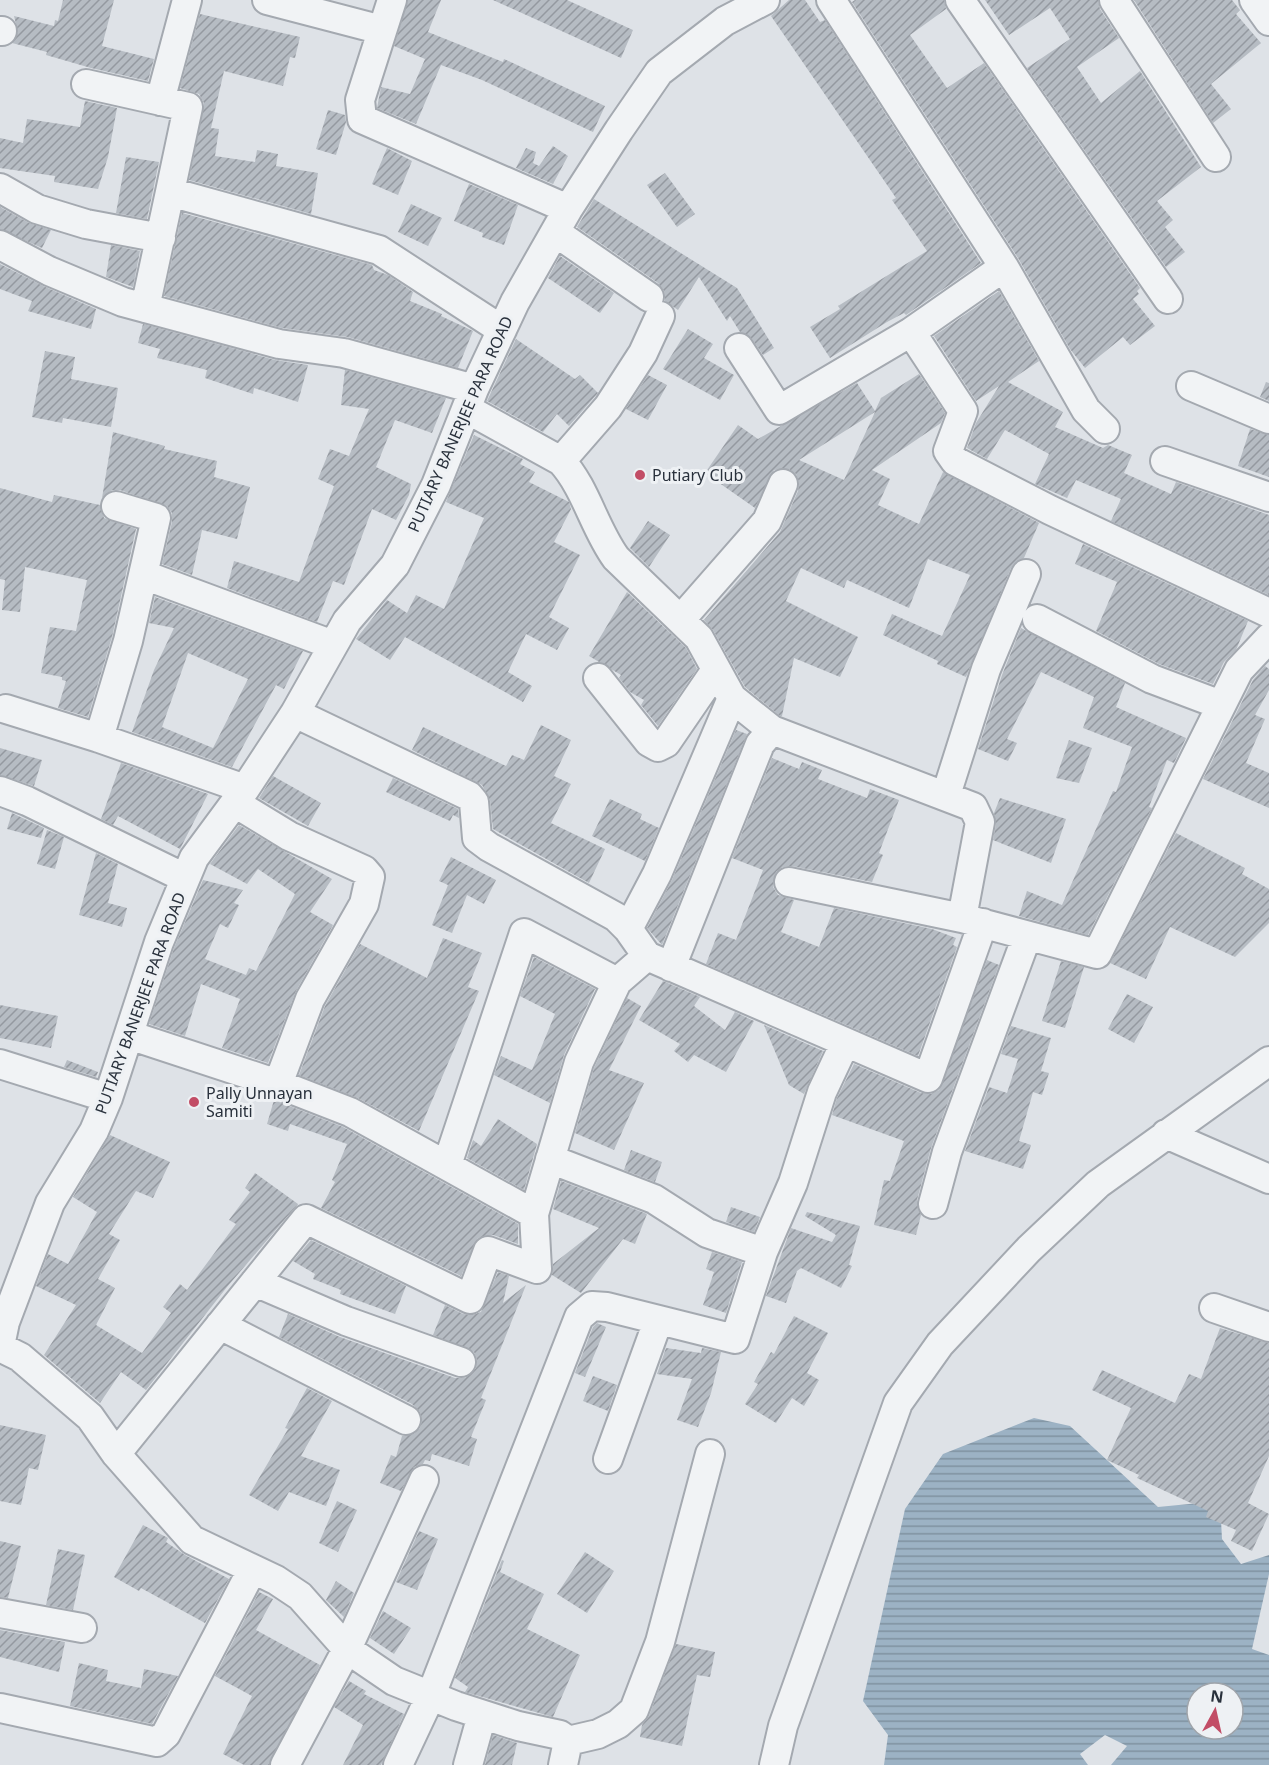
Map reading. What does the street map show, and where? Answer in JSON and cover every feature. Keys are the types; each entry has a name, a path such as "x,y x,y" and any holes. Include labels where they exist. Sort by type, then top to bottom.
{"street":[{"path":"160,101 187,0"},
{"path":"267,0 382,30"},
{"path":"392,0 360,100 362,119 562,220 654,306 643,353 608,407 561,461"},
{"name":"PUTIARY BANERJEE PARA ROAD","path":"0,1347 12,1265 94,1131 108,1098 159,942 194,858 240,796 295,713 347,621 395,565 436,485 502,330 562,220 659,72 725,21 765,0"},
{"path":"831,0 1004,267 1086,410 1105,429"},
{"path":"960,0 1168,299"},
{"path":"1114,0 1216,157"},
{"path":"1254,0 1269,21"},
{"path":"86,84 188,107 146,308"},
{"path":"0,188 47,212 86,224 161,238"},
{"path":"170,192 379,250 502,330"},
{"path":"0,245 49,271 123,302 279,344 344,353 471,399 561,461 572,472 605,543 638,582 682,618 699,638 732,698 772,730 973,807 980,822 973,920 928,1078 659,962 616,917 477,838 474,802 469,796 295,713"},
{"path":"739,348 778,410 911,332 1004,267"},
{"path":"911,332 963,411 948,451 955,461 1050,510 1269,613"},
{"path":"1191,386 1269,419"},
{"path":"1165,461 1269,497"},
{"path":"682,618 766,521 783,484"},
{"path":"99,738 144,575 156,518 116,506"},
{"path":"945,795 986,669 1026,574"},
{"path":"144,575 333,645"},
{"path":"1037,619 1152,679 1221,705"},
{"path":"789,882 973,920 1097,954 1239,670 1269,638"},
{"path":"598,678 650,742 658,747 666,743 716,670"},
{"path":"628,929 657,874 732,698"},
{"path":"6,709 99,738 240,796 289,836 364,870 370,877 364,904 310,999 278,1084"},
{"path":"116,1454 306,1219 470,1299 488,1251 537,1269 534,1214 579,1062 616,982 659,962 760,744 772,730"},
{"path":"0,791 27,801 186,878"},
{"path":"447,1166 524,933 616,982"},
{"path":"933,1204 947,1152 1027,936"},
{"path":"129,1035 278,1084 350,1112 534,1214"},
{"path":"398,1765 431,1695 579,1317 592,1306 607,1307 735,1339 763,1252 793,1183 822,1092 845,1043"},
{"path":"774,1765 783,1726 898,1403 940,1344 1029,1249 1098,1184 1269,1061"},
{"path":"0,1064 108,1098"},
{"path":"1166,1134 1269,1179"},
{"path":"550,1159 654,1199 707,1233 763,1252"},
{"path":"255,1282 346,1321 461,1362"},
{"path":"1214,1308 1269,1327"},
{"path":"608,1459 658,1321"},
{"path":"220,1325 406,1420"},
{"path":"0,1347 20,1357 90,1417 116,1454 192,1540 276,1580 300,1596 347,1649 394,1681 482,1715 518,1726 560,1734 565,1753 618,1724 634,1710 660,1641 710,1454"},
{"path":"285,1765 347,1649 424,1480"},
{"path":"0,1708 158,1742 166,1734 252,1570"},
{"path":"0,1613 82,1628"},
{"path":"468,1765 482,1715"}],"water":[{"path":"1034,1418 1070,1426 1158,1507 1220,1501 1222,1539 1241,1564 1269,1555 1269,1574 1252,1649 1269,1655 1269,1765 1111,1765 1127,1746 1105,1735 1080,1754 1088,1765 884,1765 888,1735 863,1701 905,1509 943,1454"}],"building":[{"path":"63,0 114,0 102,46 154,59 148,81 91,68 46,55 47,52 12,43 18,32 14,16 54,26 55,20 58,21"},
{"path":"408,0 441,0 428,32 503,62 504,59 605,106 593,132 482,80 441,65 416,124 377,108 381,87 410,94 425,59 394,46"},
{"path":"493,0 567,0 633,30 621,58"},
{"path":"789,0 805,0 820,22 825,20 981,263 906,315 904,313 887,322 830,358 810,327 840,309 838,306 927,251 892,200 896,198 771,16"},
{"path":"855,0 944,0 946,9 910,35 947,88 984,63 1140,288 1137,291 1139,294 1133,299 1155,326 1130,345 1123,337 1085,368 1070,349 1018,258 852,2"},
{"path":"985,0 1098,0 1100,9 1119,38 1077,67 1101,103 1140,71 1201,167 1157,201 1173,220 1165,227 1185,252 1166,267 1027,68 1070,39 1050,8 1009,35"},
{"path":"1134,0 1232,0 1240,10 1236,14 1261,43 1211,84 1231,109 1213,123"},
{"path":"200,14 300,37 295,58 290,57 283,86 224,71 211,128 219,129 215,156 255,162 257,150 278,154 276,166 318,173 311,214 189,180 204,103 199,94 180,88"},
{"path":"85,101 117,108 108,157 98,189 54,182 55,176 0,168 0,138 23,143 27,119 80,127"},
{"path":"328,110 345,115 346,122 336,155 316,149"},
{"path":"553,146 568,156 553,184 516,168 526,148 536,152 533,163 539,166"},
{"path":"387,148 412,161 398,195 372,184"},
{"path":"126,157 159,162 147,219 116,213"},
{"path":"665,173 695,214 677,227 647,185"},
{"path":"469,184 518,205 504,245 482,237 483,233 454,221"},
{"path":"594,199 737,288 774,348 763,355 752,339 740,332 730,316 727,321 699,277 678,310 665,301 664,291 658,283 577,227"},
{"path":"411,204 442,218 428,246 398,232"},
{"path":"0,207 29,223 51,230 42,248 0,229"},
{"path":"182,213 372,265 374,270 388,275 413,292 410,301 442,314 441,316 473,331 458,368 348,337 282,328 164,296"},
{"path":"111,245 140,251 133,287 106,277"},
{"path":"560,256 614,293 600,313 548,278"},
{"path":"0,264 96,309 91,329 28,311 32,301 0,289"},
{"path":"999,291 1039,361 1008,382 1063,412 1055,427 1103,448 1108,445 1132,455 1124,473 1171,494 1176,482 1269,515 1269,595 1111,521 1121,499 1076,480 1067,498 1035,484 1049,454 1005,430 987,459 967,448 976,423 999,386 976,401 934,336"},
{"path":"143,324 275,360 308,365 298,402 254,388 253,394 205,378 207,370 157,358 160,349 138,343"},
{"path":"688,329 713,344 704,358 734,375 720,400 663,369"},
{"path":"516,339 575,379 580,375 598,393 569,426 557,414 543,432 487,401"},
{"path":"45,351 75,357 71,379 118,388 111,427 63,418 62,423 32,417"},
{"path":"345,370 446,398 432,433 395,420 376,467 411,484 409,495 396,520 372,509 344,585 333,581 317,622 227,588 234,561 299,582 334,486 318,479 330,449 349,456 369,409 341,405"},
{"path":"919,374 945,413 941,423 872,470 890,479 878,505 919,524 943,472 1039,523 1024,558 1011,568 966,677 883,635 892,614 942,636 970,575 928,559 909,608 847,580 844,588 801,568 786,601 858,637 840,677 794,658 782,716 780,716 745,687 713,630 704,620 780,532 798,491 799,482 796,474 789,469 774,470 755,508 705,473 738,425 758,439 857,383 875,411 881,398","holes":["875,412 844,480 799,460"]},
{"path":"648,375 667,385 648,420 626,409"},
{"path":"1266,382 1269,383 1269,401 1260,397"},
{"path":"1250,429 1269,435 1269,477 1238,466"},
{"path":"113,432 165,446 164,449 217,461 214,477 250,487 237,539 202,530 192,575 162,564 172,522 172,513 167,506 120,490 112,490 102,498"},
{"path":"474,435 523,459 520,464 535,472 529,482 569,502 571,509 554,542 580,555 549,617 569,628 557,650 526,634 508,672 532,686 523,702 405,637 390,660 356,639 387,600 407,613 416,595 444,609 484,518 446,502"},
{"path":"0,488 52,502 54,495 100,505 104,518 136,529 112,637 88,717 58,708 66,681 62,680 62,677 41,673 50,627 76,631 87,580 25,567 20,612 2,610 5,580 0,579"},
{"path":"648,521 670,535 649,567 630,548"},
{"path":"1083,544 1248,621 1236,650 1224,662 1213,684 1159,664 1096,631 1117,582 1075,564"},
{"path":"627,592 686,648 697,669 658,726 641,705 644,700 630,692 619,678 621,675 589,656"},
{"path":"155,597 303,651 284,689 276,685 232,767 132,732 154,670 174,628 149,623","holes":["188,653 248,679 213,748 162,727"]},
{"path":"1021,628 1125,683 1116,707 1186,738 1174,763 1167,760 1149,807 1152,808 1088,935 1019,916 1027,891 1062,905 1113,791 1116,792 1132,747 1083,728 1094,697 1041,672 1007,739 1017,743 1008,761 978,749 1002,675"},
{"path":"1265,666 1269,669 1269,690 1255,715 1265,719 1246,763 1269,773 1269,808 1203,779 1253,680"},
{"path":"541,725 571,740 554,776 571,784 551,823 605,849 589,883 493,829 490,800 482,785 412,750 423,727 506,766 512,755 524,760"},
{"path":"736,730 747,734 662,945 647,928 672,880"},
{"path":"1069,740 1092,748 1079,783 1056,778"},
{"path":"0,748 42,760 34,786 0,775"},
{"path":"772,758 799,769 802,762 822,770 818,779 867,798 870,789 899,800 879,853 883,855 872,882 792,866 783,867 776,872 773,887 778,895 794,900 781,932 819,947 834,908 932,929 956,938 953,945 957,947 918,1056 706,964 718,933 736,940 763,870 732,858"},
{"path":"121,763 208,794 180,849 118,816 113,825 101,819"},
{"path":"273,776 321,803 308,826 259,798"},
{"path":"393,778 458,809 459,818 453,815 450,821 386,792"},
{"path":"1000,798 1066,819 1051,863 993,840 996,824 994,813"},
{"path":"610,799 642,814 640,819 659,828 645,861 592,836"},
{"path":"12,813 44,828 41,838 7,829"},
{"path":"239,825 332,879 310,912 333,925 296,991 268,1063 222,1048 240,999 201,984 185,1036 149,1024 174,948 203,880 243,890 234,903 239,905 228,928 220,924 205,959 246,975 249,968 256,971 295,894 258,869 247,884 210,864"},
{"path":"47,830 64,837 55,869 37,864"},
{"path":"1176,833 1245,868 1242,874 1269,889 1269,923 1235,957 1170,927 1146,979 1110,963"},
{"path":"96,853 118,864 108,903 127,908 122,927 79,915"},
{"path":"451,857 496,880 484,904 467,895 452,933 432,925 448,885 439,881"},
{"path":"443,938 482,953 468,987 479,991 419,1131 358,1098 299,1075 325,1006 360,944 427,978"},
{"path":"534,957 595,989 564,1055 550,1103 494,1075 501,1056 532,1070 555,1014 520,996"},
{"path":"987,960 999,965 931,1148 917,1200 921,1215 916,1235 874,1225 884,1180 890,1181 904,1141 832,1115 837,1098 854,1064 921,1093 931,1094 939,1090"},
{"path":"1061,961 1084,967 1065,1028 1042,1021"},
{"path":"663,981 700,997 694,1006 725,1030 735,1012 754,1021 726,1072 694,1055 688,1062 674,1051 680,1044 639,1020"},
{"path":"1127,994 1153,1007 1134,1043 1108,1029"},
{"path":"627,998 641,1006 609,1070 644,1083 614,1150 575,1133 594,1068"},
{"path":"0,1005 58,1016 51,1048 0,1038"},
{"path":"764,1025 823,1051 804,1094 789,1085"},
{"path":"1011,1026 1051,1038 1041,1071 1049,1073 1042,1095 1033,1092 1019,1141 1031,1145 1023,1169 965,1151 989,1087 1007,1093 1018,1059 1001,1054"},
{"path":"67,1060 98,1072 96,1077 64,1067"},
{"path":"274,1100 343,1127 518,1224 518,1244 493,1235 478,1238 461,1276 321,1208 335,1182 332,1180 347,1144 290,1124 288,1131 267,1124"},
{"path":"498,1119 537,1144 524,1190 467,1158 473,1140 481,1146"},
{"path":"110,1135 170,1162 153,1198 136,1191 109,1234 120,1240 98,1279 115,1288 96,1325 142,1353 171,1313 163,1307 180,1284 187,1290 236,1224 229,1220 250,1192 245,1188 255,1173 298,1204 227,1287 146,1390 121,1372 100,1403 44,1355 76,1305 36,1286 48,1254 68,1264 97,1212 73,1197"},
{"path":"631,1150 662,1162 655,1182 624,1170"},
{"path":"561,1181 647,1214 635,1244 623,1239 581,1293 552,1275 553,1264 599,1228 553,1209"},
{"path":"731,1207 760,1217 754,1232 726,1222"},
{"path":"807,1212 860,1226 849,1265 852,1266 841,1288 801,1268 797,1271 786,1303 766,1296 791,1228 832,1242 836,1235 805,1216"},
{"path":"311,1240 406,1286 395,1314 340,1294 341,1290 313,1279 315,1274 293,1261"},
{"path":"712,1252 742,1262 726,1313 703,1305 714,1272 706,1269"},
{"path":"498,1272 509,1276 503,1303 526,1285 481,1398 486,1400 471,1437 477,1439 469,1466 432,1454 430,1461 425,1460 423,1464 414,1467 401,1491 380,1483 391,1455 396,1457 402,1436 414,1434 420,1428 422,1420 420,1412 412,1404 279,1337 288,1314 340,1337 455,1378 465,1378 476,1368 477,1360 474,1352 433,1335 445,1305 463,1314 472,1315 481,1312"},
{"path":"794,1316 828,1333 807,1373 819,1380 804,1406 792,1398 776,1423 745,1404 758,1384 754,1382 771,1352 774,1354"},
{"path":"597,1323 606,1327 585,1377 575,1373 593,1327"},
{"path":"1220,1328 1269,1343 1269,1456 1248,1503 1269,1514 1252,1551 1231,1541 1236,1530 1206,1517 1208,1511 1137,1478 1139,1475 1107,1460 1131,1408 1092,1390 1102,1370 1175,1403 1189,1374 1201,1379"},
{"path":"666,1348 701,1353 702,1348 721,1352 711,1393 698,1427 677,1420 692,1379 657,1374"},
{"path":"593,1376 617,1385 608,1411 583,1401"},
{"path":"307,1388 332,1401 301,1456 340,1470 326,1506 289,1492 278,1511 249,1495 288,1429 285,1428"},
{"path":"0,1425 46,1435 38,1470 29,1468 21,1505 0,1501"},
{"path":"337,1501 357,1510 338,1552 319,1543"},
{"path":"143,1525 168,1538 166,1542 185,1555 229,1579 205,1623 141,1588 139,1591 114,1577"},
{"path":"419,1531 438,1539 417,1590 396,1582"},
{"path":"0,1541 21,1546 8,1598 0,1597"},
{"path":"58,1549 85,1555 73,1610 46,1605"},
{"path":"585,1552 614,1571 587,1613 557,1594"},
{"path":"502,1560 504,1561 500,1572 544,1594 527,1629 580,1655 553,1717 465,1692 468,1687 455,1678"},
{"path":"336,1581 354,1593 344,1617 326,1600"},
{"path":"259,1592 273,1599 256,1630 320,1665 269,1765 244,1765 223,1754 252,1696 215,1676"},
{"path":"383,1611 411,1628 394,1654 370,1638"},
{"path":"0,1630 65,1642 59,1672 0,1657"},
{"path":"676,1644 715,1652 710,1677 697,1675 682,1746 640,1737 642,1725 649,1716"},
{"path":"79,1663 108,1670 106,1681 141,1688 144,1669 178,1676 152,1724 70,1706"},
{"path":"349,1681 366,1691 364,1694 404,1714 381,1765 343,1765 363,1725 334,1707"},
{"path":"493,1735 517,1743 512,1765 485,1765"}],"place":[{"name":"Putiary Club","path":"640,475"},
{"name":"Pally Unnayan Samiti","path":"194,1102"}]}
